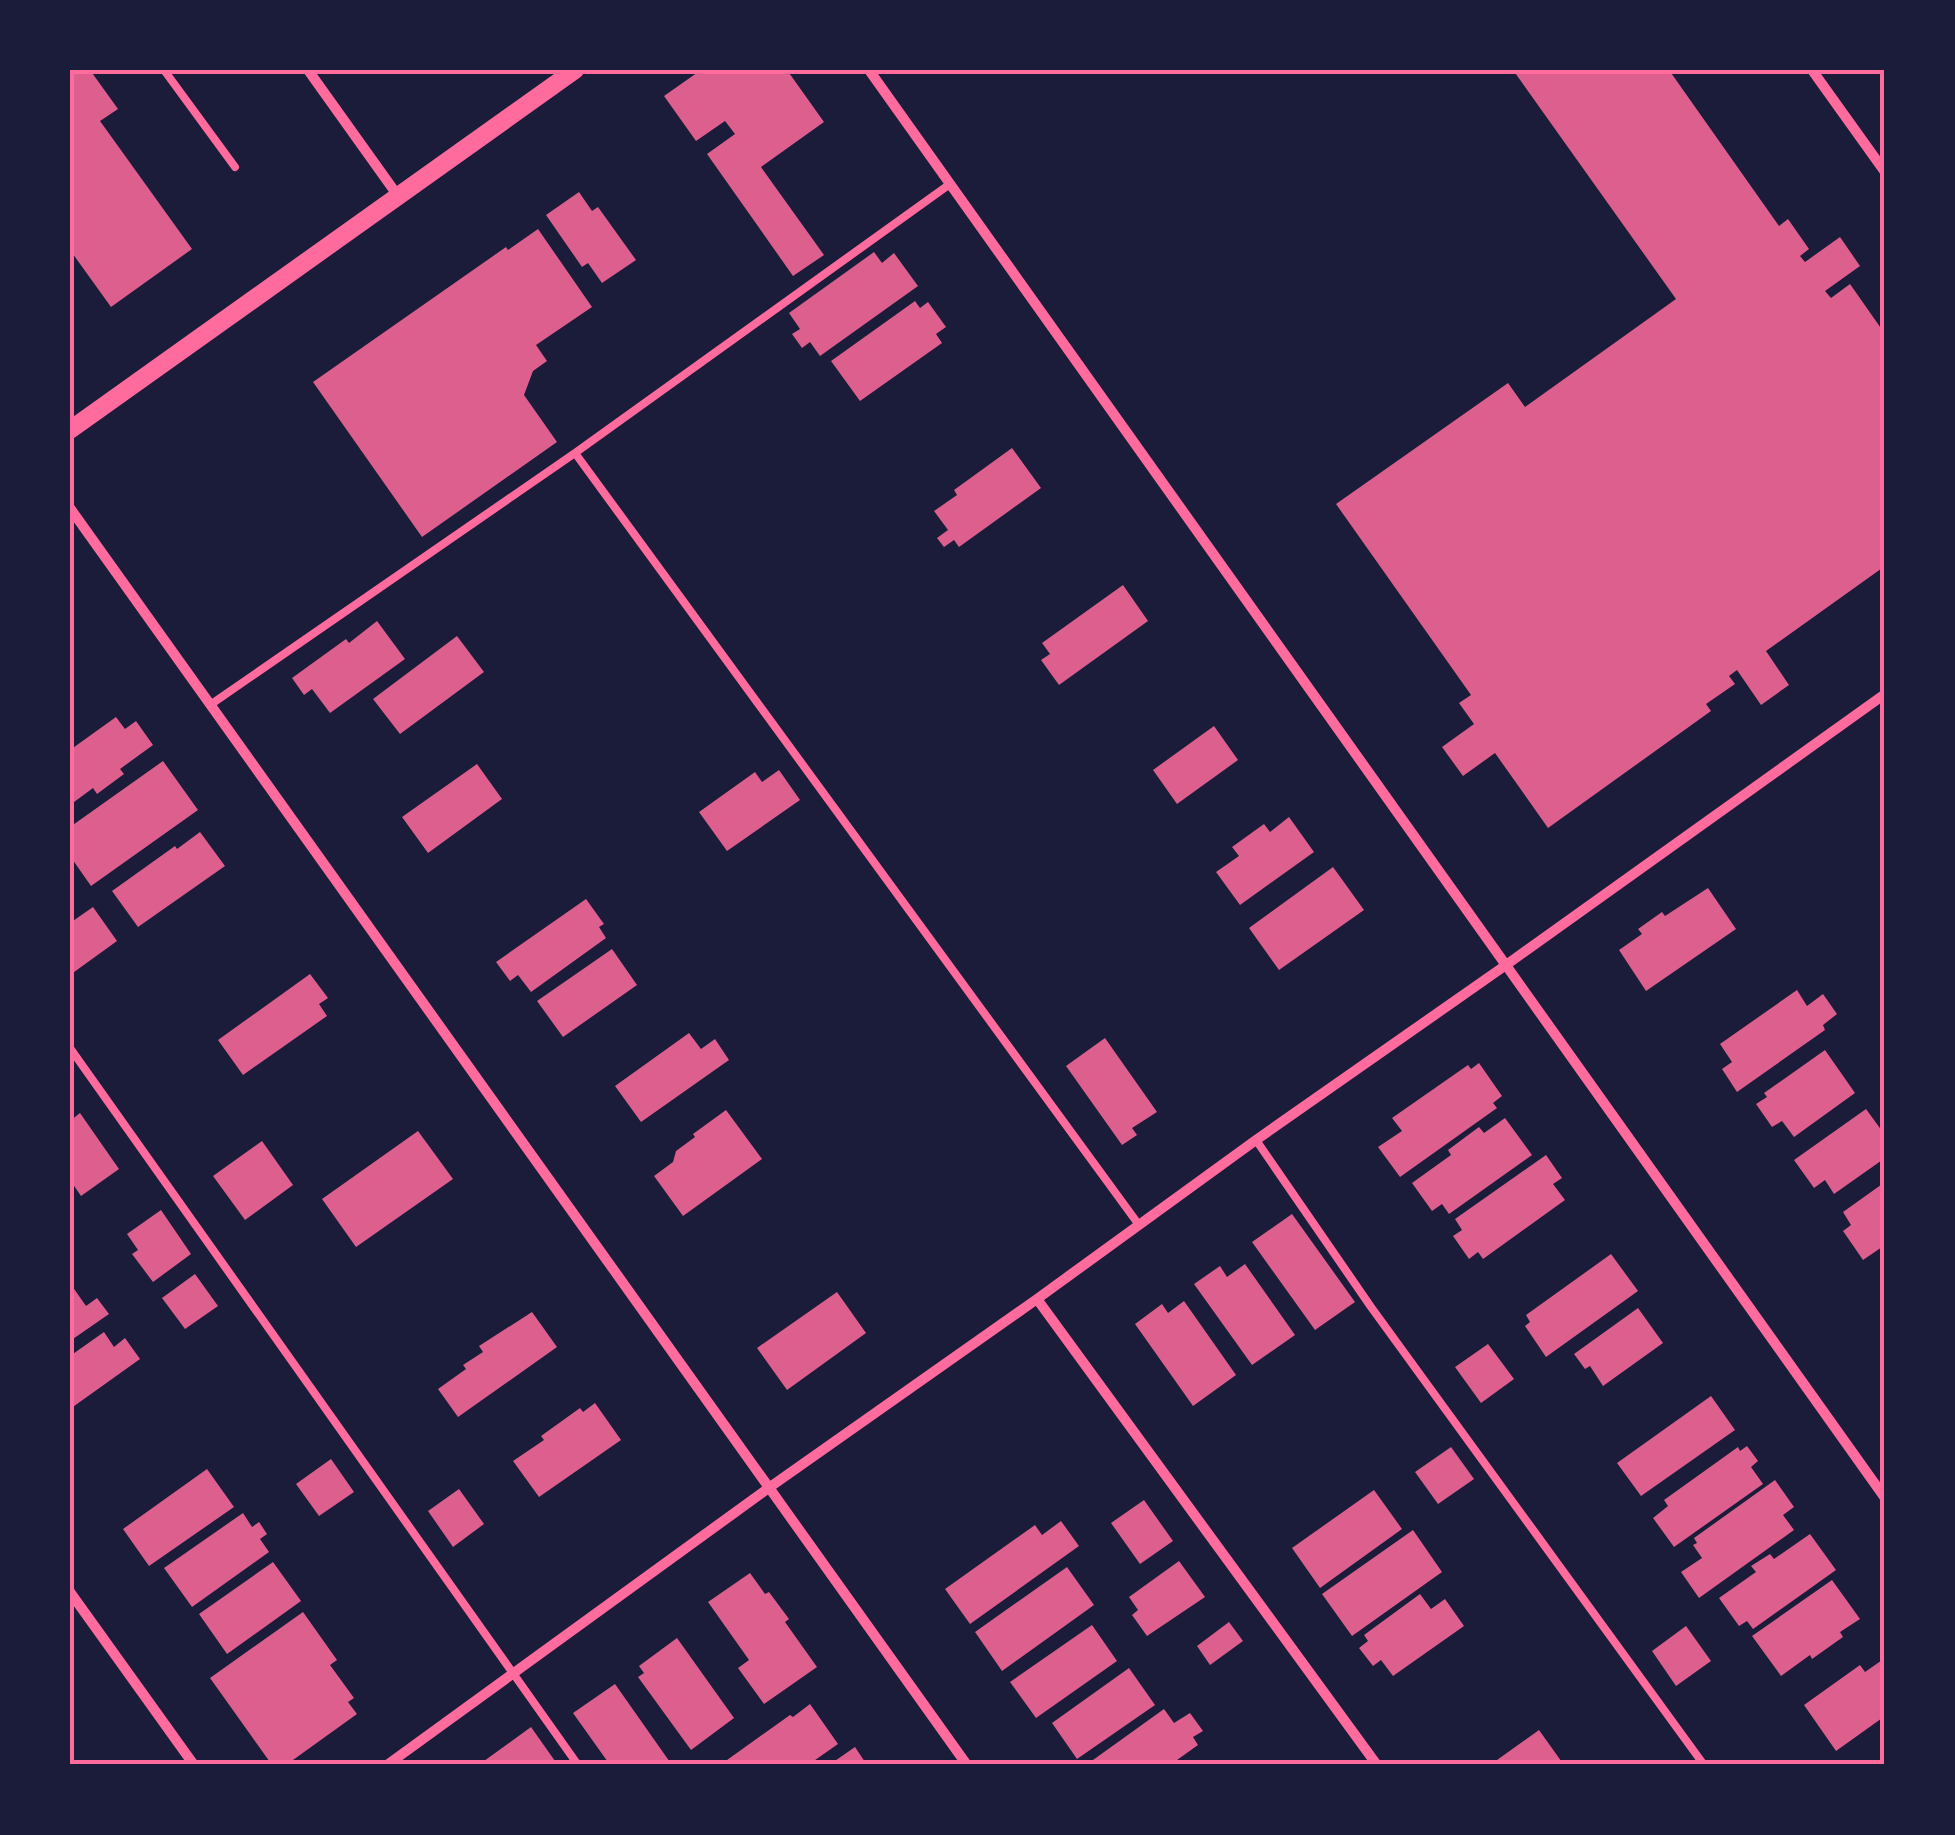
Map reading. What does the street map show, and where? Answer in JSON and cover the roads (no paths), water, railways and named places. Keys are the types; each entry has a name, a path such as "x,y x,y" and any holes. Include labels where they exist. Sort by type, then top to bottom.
{"street":[{"path":"308,70 398,196"},
{"path":"70,430 574,70"},
{"path":"869,70 1885,1498"},
{"path":"1812,70 1885,172"},
{"path":"70,508 967,1765"},
{"path":"387,1765 770,1486 1885,694"},
{"path":"1037,1300 1377,1765"},
{"path":"70,1592 194,1765"}],"lane":[{"path":"164,70 235,167"},
{"path":"210,705 575,454 950,184"},
{"path":"575,454 1139,1225"},
{"path":"70,1048 578,1765"},
{"path":"1256,1140 1371,1307 1704,1765"}]}
